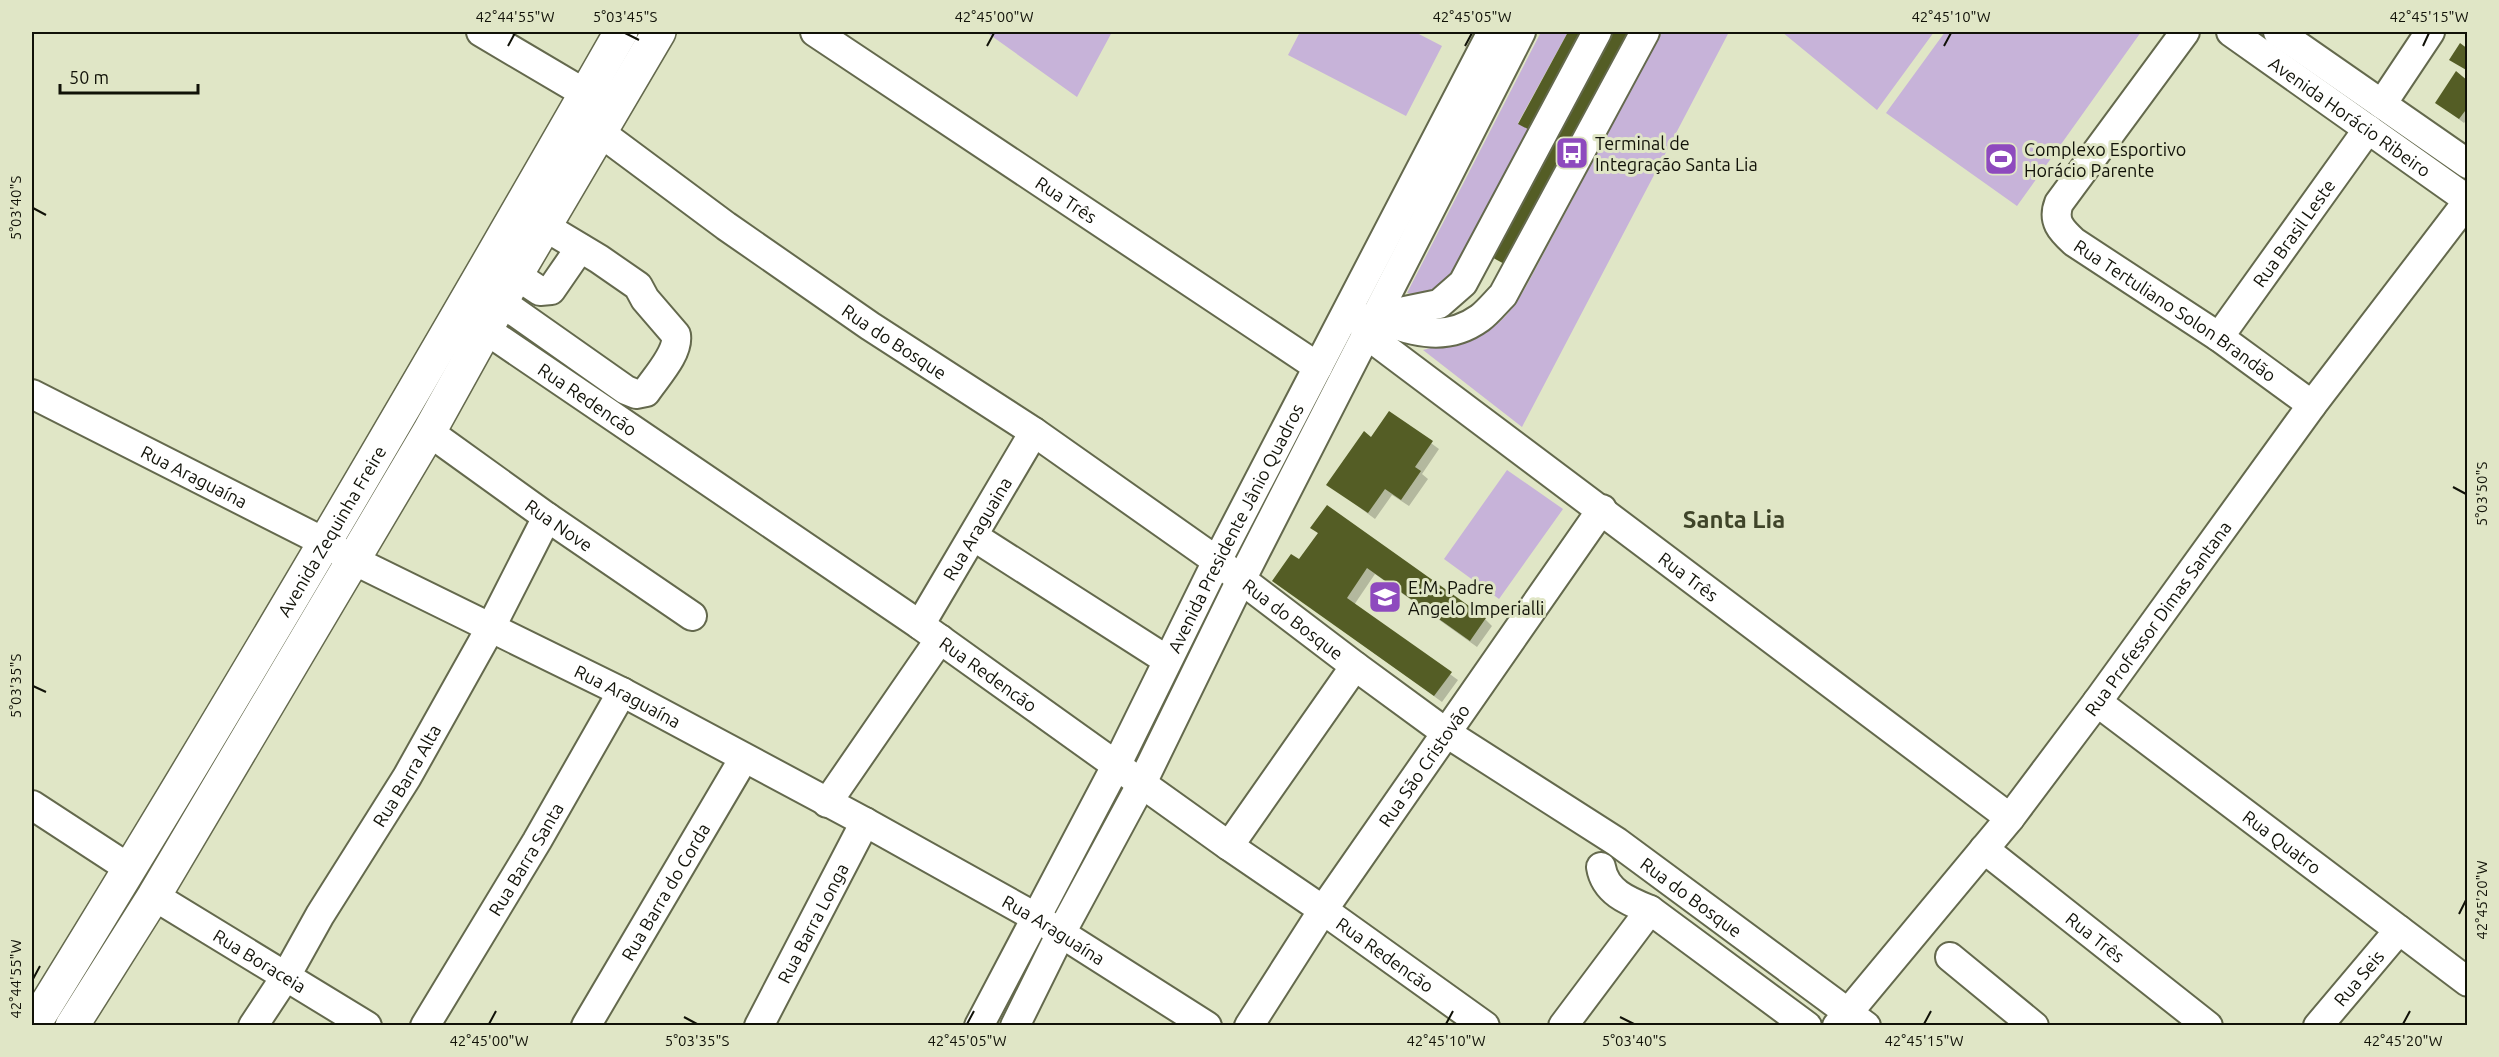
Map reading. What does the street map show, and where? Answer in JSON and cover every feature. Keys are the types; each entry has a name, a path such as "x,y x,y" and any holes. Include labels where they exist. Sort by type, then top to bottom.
{"main road":[{"name":"Avenida Zequinha Freire","path":"340,551 429,432 499,291 586,94 621,32"},
{"name":"Avenida Zequinha Freire","path":"72,1026 154,896 206,775 499,291 544,226 601,133 659,32"},
{"name":"Avenida Zequinha Freire","path":"33,1026 130,869 206,775"}],"street":[{"path":"481,32 586,94"},
{"name":"Rua Três","path":"815,32 1318,367"},
{"name":"Avenida Presidente Jânio Quadros","path":"979,1026 1117,764 1217,561 1492,32"},
{"name":"Avenida Presidente Jânio Quadros","path":"1015,1026 1061,933 1142,783 1241,580 1521,32"},
{"path":"1370,326 1439,304 1463,283 1598,32"},
{"path":"1370,326 1416,332 1450,333 1480,318 1503,295 1645,32"},
{"name":"Rua Tertuliano Solon Brandão","path":"2185,32 2059,203 2056,220 2060,228 2074,242 2219,337 2312,405"},
{"name":"Avenida Horácio Ribeiro","path":"2231,32 2468,200"},
{"name":"Avenida Horácio Ribeiro","path":"2278,32 2468,164"},
{"path":"2382,104 2430,32"},
{"name":"Rua Brasil Leste","path":"2219,337 2368,129"},
{"name":"Rua do Bosque","path":"601,133 726,226 861,319 1034,432 1217,561 1445,732 1617,842 1850,1021"},
{"name":"Rua Professor Dimas Santana","path":"1850,1021 2010,818 2312,405 2468,200"},
{"path":"499,291 626,390 636,394 646,392 673,351 677,342 675,335 649,304 638,286 544,226"},
{"path":"499,291 551,290 580,248"},
{"name":"Rua Redencão","path":"499,291 930,632 1485,1026"},
{"path":"1356,292 1370,326"},
{"name":"Rua Três","path":"1370,326 1602,509 2010,818"},
{"name":"Rua Araguaína","path":"32,394 622,692 865,822 1037,918 1207,1026"},
{"name":"Rua Nove","path":"429,432 547,517 692,616"},
{"name":"Rua Araguaina","path":"827,802 930,632 973,536 1034,432"},
{"name":"Rua São Cristovão","path":"1248,1026 1323,910 1602,509"},
{"name":"Rua Barra Alta","path":"253,1026 286,976 320,915 406,777 491,627 547,517"},
{"path":"973,536 1167,660"},
{"path":"1229,846 1355,666"},
{"name":"Rua Barra Santa","path":"425,1026 537,841 622,692"},
{"name":"Rua Quatro","path":"2097,702 2468,982"},
{"name":"Rua Barra do Corda","path":"586,1026 744,758"},
{"path":"32,805 130,869"},
{"name":"Rua Barra Longa","path":"759,1026 865,822"},
{"name":"Rua Três","path":"1984,849 2208,1026"},
{"path":"1600,867 1606,884 1613,891 1632,903 1650,910 1807,1026"},
{"name":"Rua Boraceia","path":"154,896 367,1026"},
{"path":"1563,1026 1650,910"},
{"name":"Rua Seis","path":"2318,1026 2399,930"},
{"path":"1950,957 2034,1026"}],"shaded area":[{"path":"986,32 1112,32 1077,97"},
{"path":"1300,32 1415,32 1442,46 1406,116 1288,55"},
{"path":"1541,32 1568,32 1518,123 1532,131 1454,283 1422,297 1407,293"},
{"path":"1662,32 1729,32 1522,427 1423,350 1460,341 1486,331 1508,313 1529,281"},
{"path":"1782,32 1934,32 1877,110"},
{"name":"Complexo Esportivo Horácio Parente","path":"1945,32 2141,32 2017,206 1886,113"},
{"path":"1507,470 1563,509 1499,599 1444,559"}],"building":[{"path":"1568,32 1648,32 1519,272 1486,254 1547,139 1518,124"},
{"path":"2460,43 2468,49 2468,71 2449,60"},
{"path":"2456,71 2468,81 2468,107 2459,119 2435,103"},
{"path":"1389,411 1433,441 1415,467 1421,471 1401,500 1385,489 1368,513 1326,485 1364,431 1371,437"},
{"path":"1327,505 1486,618 1470,641 1367,568 1347,598 1452,672 1434,696 1272,581 1291,554 1299,559 1318,533 1310,528"}],"place":[{"name":"Terminal de Integração Santa Lia","path":"1572,153"},
{"name":"Complexo Esportivo Horácio Parente","path":"2001,159"},
{"name":"E.M. Padre Angelo Imperialli","path":"1385,597"}],"district":[{"name":"Santa Lia","path":"1734,519"}]}
